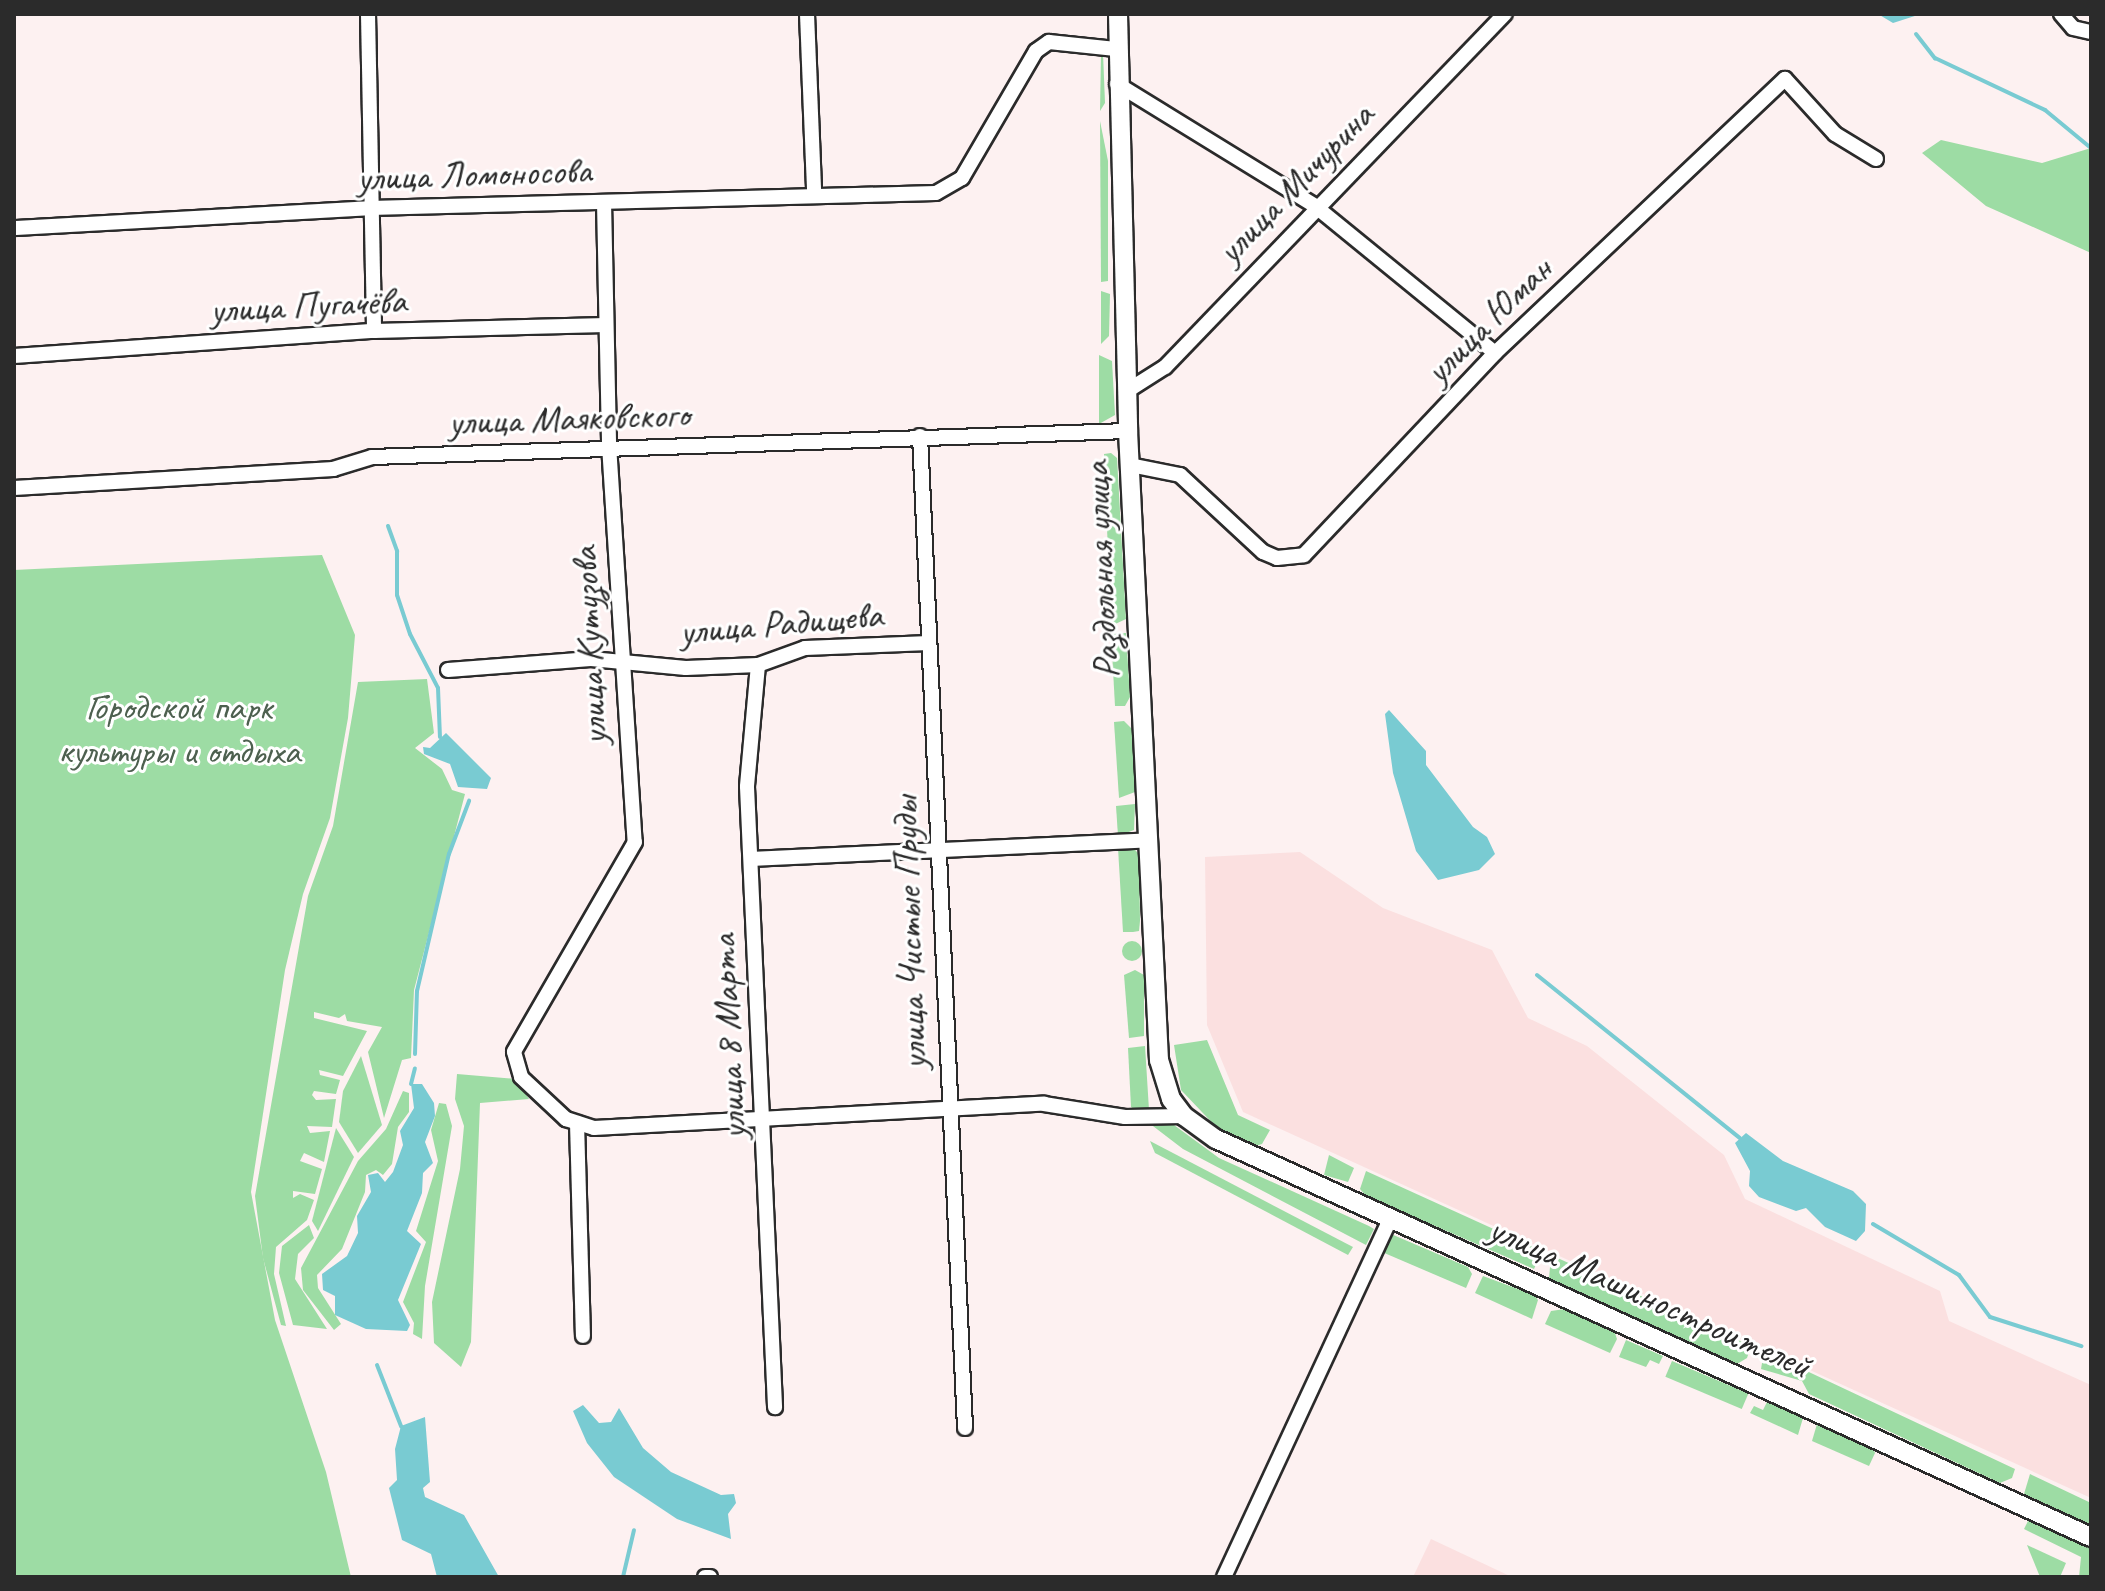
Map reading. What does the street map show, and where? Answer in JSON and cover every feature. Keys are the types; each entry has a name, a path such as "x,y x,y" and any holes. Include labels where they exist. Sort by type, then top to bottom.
{"street":[{"path":"368,14 374,331"},
{"path":"807,14 814,192"},
{"name":"Раздольная улица","path":"1118,14 1116,49 1128,431 1159,1060 1163,1080 1184,1116"},
{"name":"улица Мичурина","path":"1127,391 1165,367 1315,206 1505,14"},
{"path":"2061,14 2073,28 2091,32"},
{"name":"улица Ломоносова","path":"14,228 370,208 604,202 814,192 936,193 962,178 1036,51 1049,42 1116,49"},
{"name":"улица Юман","path":"1130,465 1180,475 1248,542 1277,558 1291,559 1318,544 1495,353 1785,79 1835,134 1876,159"},
{"path":"1117,84 1315,206 1495,353"},
{"name":"улица Кутузова","path":"577,1123 566,1119 521,1077 514,1052 635,842 609,445 604,202"},
{"name":"улица Пугачёва","path":"14,356 374,331 606,325"},
{"name":"улица Маяковского","path":"14,488 333,469 372,457 609,445 639,449 920,436 1128,431"},
{"name":"улица Чистые Пруды","path":"920,436 948,1112 965,1428"},
{"name":"улица Радищева","path":"448,670 621,662 686,668 758,665 805,648 929,643"},
{"name":"улица 8 Марта","path":"758,665 747,787 775,1407"},
{"path":"752,859 1149,840"},
{"path":"583,1336 577,1123 594,1128 948,1112 1044,1104 1125,1117 1184,1116"},
{"name":"улица Машиностроителей","path":"1184,1116 1216,1139 2091,1537"},
{"path":"1224,1577 1391,1218"}],"shaded area":[{"path":"1300,852 1383,908 1492,950 1528,1018 1587,1046 1724,1155 1745,1199 1940,1291 1949,1321 2091,1385 2091,1498 1243,1112 1207,1025 1205,857"},
{"path":"1431,1539 1512,1577 1413,1577"}],"green space":[{"path":"1101,54 1105,103 1100,111"},
{"path":"1100,121 1108,161 1108,281 1101,282"},
{"path":"1941,140 2042,163 2091,148 2091,253 1986,206 1922,153"},
{"path":"1101,291 1110,294 1109,336 1101,344"},
{"path":"1099,355 1112,361 1115,415 1099,424"},
{"path":"1111,453 1117,458 1126,619 1111,626 1104,454"},
{"name":"Городской парк культуры и отдыха","path":"322,555 355,635 348,718 330,818 303,894 285,970 251,1192 275,1320 326,1472 351,1577 14,1577 14,570"},
{"path":"1126,633 1130,697 1125,706 1115,706 1111,634"},
{"path":"427,679 434,733 415,748 442,769 452,790 465,794 414,990 411,1058 402,1060 384,1118 368,1052 382,1027 347,1021 345,1014 339,1018 314,1012 314,1018 367,1031 343,1076 319,1070 320,1075 340,1080 336,1094 314,1091 312,1095 316,1100 336,1099 332,1127 307,1126 310,1133 330,1131 324,1162 304,1153 300,1161 322,1169 315,1194 293,1191 293,1198 300,1194 314,1200 307,1220 276,1247 274,1274 286,1326 281,1325 263,1258 255,1196 308,896 333,826 358,682"},
{"path":"1124,721 1132,729 1135,792 1119,798 1114,722"},
{"path":"1135,804 1134,830 1118,836 1116,806"},
{"path":"1118,848 1133,848 1139,854 1139,931 1123,932"},
{"path":"1128,941 1136,941 1142,951 1136,961 1128,961 1122,955 1122,947"},
{"path":"1135,970 1144,975 1144,1036 1129,1038 1124,975"},
{"path":"1207,1040 1238,1115 1270,1130 1262,1144 1252,1147 1221,1132 1181,1090 1174,1045"},
{"path":"1145,1046 1149,1110 1136,1111 1131,1107 1128,1048"},
{"path":"361,1056 382,1125 358,1153 339,1122 343,1091"},
{"path":"457,1074 516,1079 529,1099 480,1103 471,1342 461,1367 434,1343 432,1302 460,1169 464,1126 455,1099"},
{"path":"403,1091 409,1093 409,1112 398,1127 392,1164 383,1175 376,1170 366,1175 365,1192 342,1249 317,1275 318,1288 341,1324 334,1330 303,1290 301,1268 358,1161 386,1129"},
{"path":"439,1103 446,1104 452,1126 425,1286 422,1339 413,1334 414,1323 403,1302 426,1242 416,1231 438,1161 431,1130"},
{"path":"1149,1123 1174,1125 1219,1158 1369,1226 1374,1229 1366,1245 1183,1149"},
{"path":"336,1128 354,1157 318,1231 312,1221"},
{"path":"1150,1141 1353,1247 1348,1255 1155,1153"},
{"path":"1329,1155 1354,1168 1348,1182 1324,1175"},
{"path":"1366,1171 1542,1251 1534,1269 1366,1196 1360,1189"},
{"path":"309,1225 314,1238 298,1254 295,1279 327,1329 293,1325 279,1273 282,1246"},
{"path":"1391,1234 1468,1267 1472,1274 1466,1288 1382,1252"},
{"path":"1551,1255 1751,1346 1747,1358 1737,1364 1549,1279"},
{"path":"1483,1276 1534,1295 1538,1300 1532,1319 1475,1293"},
{"path":"1565,1309 1613,1328 1617,1339 1610,1353 1545,1324 1551,1311"},
{"path":"1626,1340 1663,1356 1659,1364 1650,1360 1646,1367 1619,1357"},
{"path":"1764,1351 2015,1469 2012,1478 2000,1483 1809,1394 1802,1381 1761,1369"},
{"path":"1672,1361 1748,1393 1742,1409 1665,1377"},
{"path":"1767,1402 1803,1418 1798,1435 1750,1413 1754,1406 1763,1410"},
{"path":"1826,1423 1872,1445 1875,1453 1869,1466 1812,1441 1817,1424"},
{"path":"2030,1474 2091,1503 2091,1526 2024,1494"},
{"path":"2030,1517 2091,1547 2091,1577 2079,1577 2081,1557 2024,1529"},
{"path":"2027,1545 2066,1563 2060,1577 2040,1577"}],"water":[{"path":"1878,14 1921,14 1893,23"},
{"path":"1389,710 1426,751 1426,765 1473,827 1487,837 1495,854 1479,870 1438,880 1416,851 1393,773 1385,714"},
{"path":"446,733 491,778 487,789 458,787 450,764 424,754 423,747 430,748"},
{"path":"411,1084 422,1084 434,1103 435,1116 425,1142 433,1163 423,1173 422,1193 407,1231 421,1244 398,1300 410,1325 407,1331 366,1329 335,1315 335,1296 323,1290 322,1274 347,1256 358,1233 357,1216 371,1192 368,1175 378,1173 385,1182 393,1172 403,1145 400,1131 414,1108"},
{"path":"1746,1133 1783,1161 1853,1191 1866,1204 1865,1231 1856,1241 1825,1227 1806,1208 1796,1211 1759,1197 1749,1186 1750,1171 1735,1143"},
{"path":"583,1405 599,1423 611,1422 619,1408 643,1448 671,1472 721,1495 734,1494 736,1503 728,1514 731,1539 677,1519 614,1477 587,1443 573,1411"},
{"path":"425,1417 430,1482 423,1488 425,1497 464,1515 499,1577 437,1577 431,1554 402,1540 389,1488 397,1480 395,1449 401,1426"}],"waterway":[{"path":"1916,34 1935,58 2045,110 2091,148"},
{"path":"388,526 397,551 397,595 410,634 438,688 440,737"},
{"path":"415,1054 417,991 449,854 469,801"},
{"path":"1537,975 1740,1138"},
{"path":"411,1084 415,1068"},
{"path":"1873,1224 1959,1275 1990,1317 2081,1346"},
{"path":"377,1365 401,1426"},
{"path":"623,1577 634,1530"}]}
